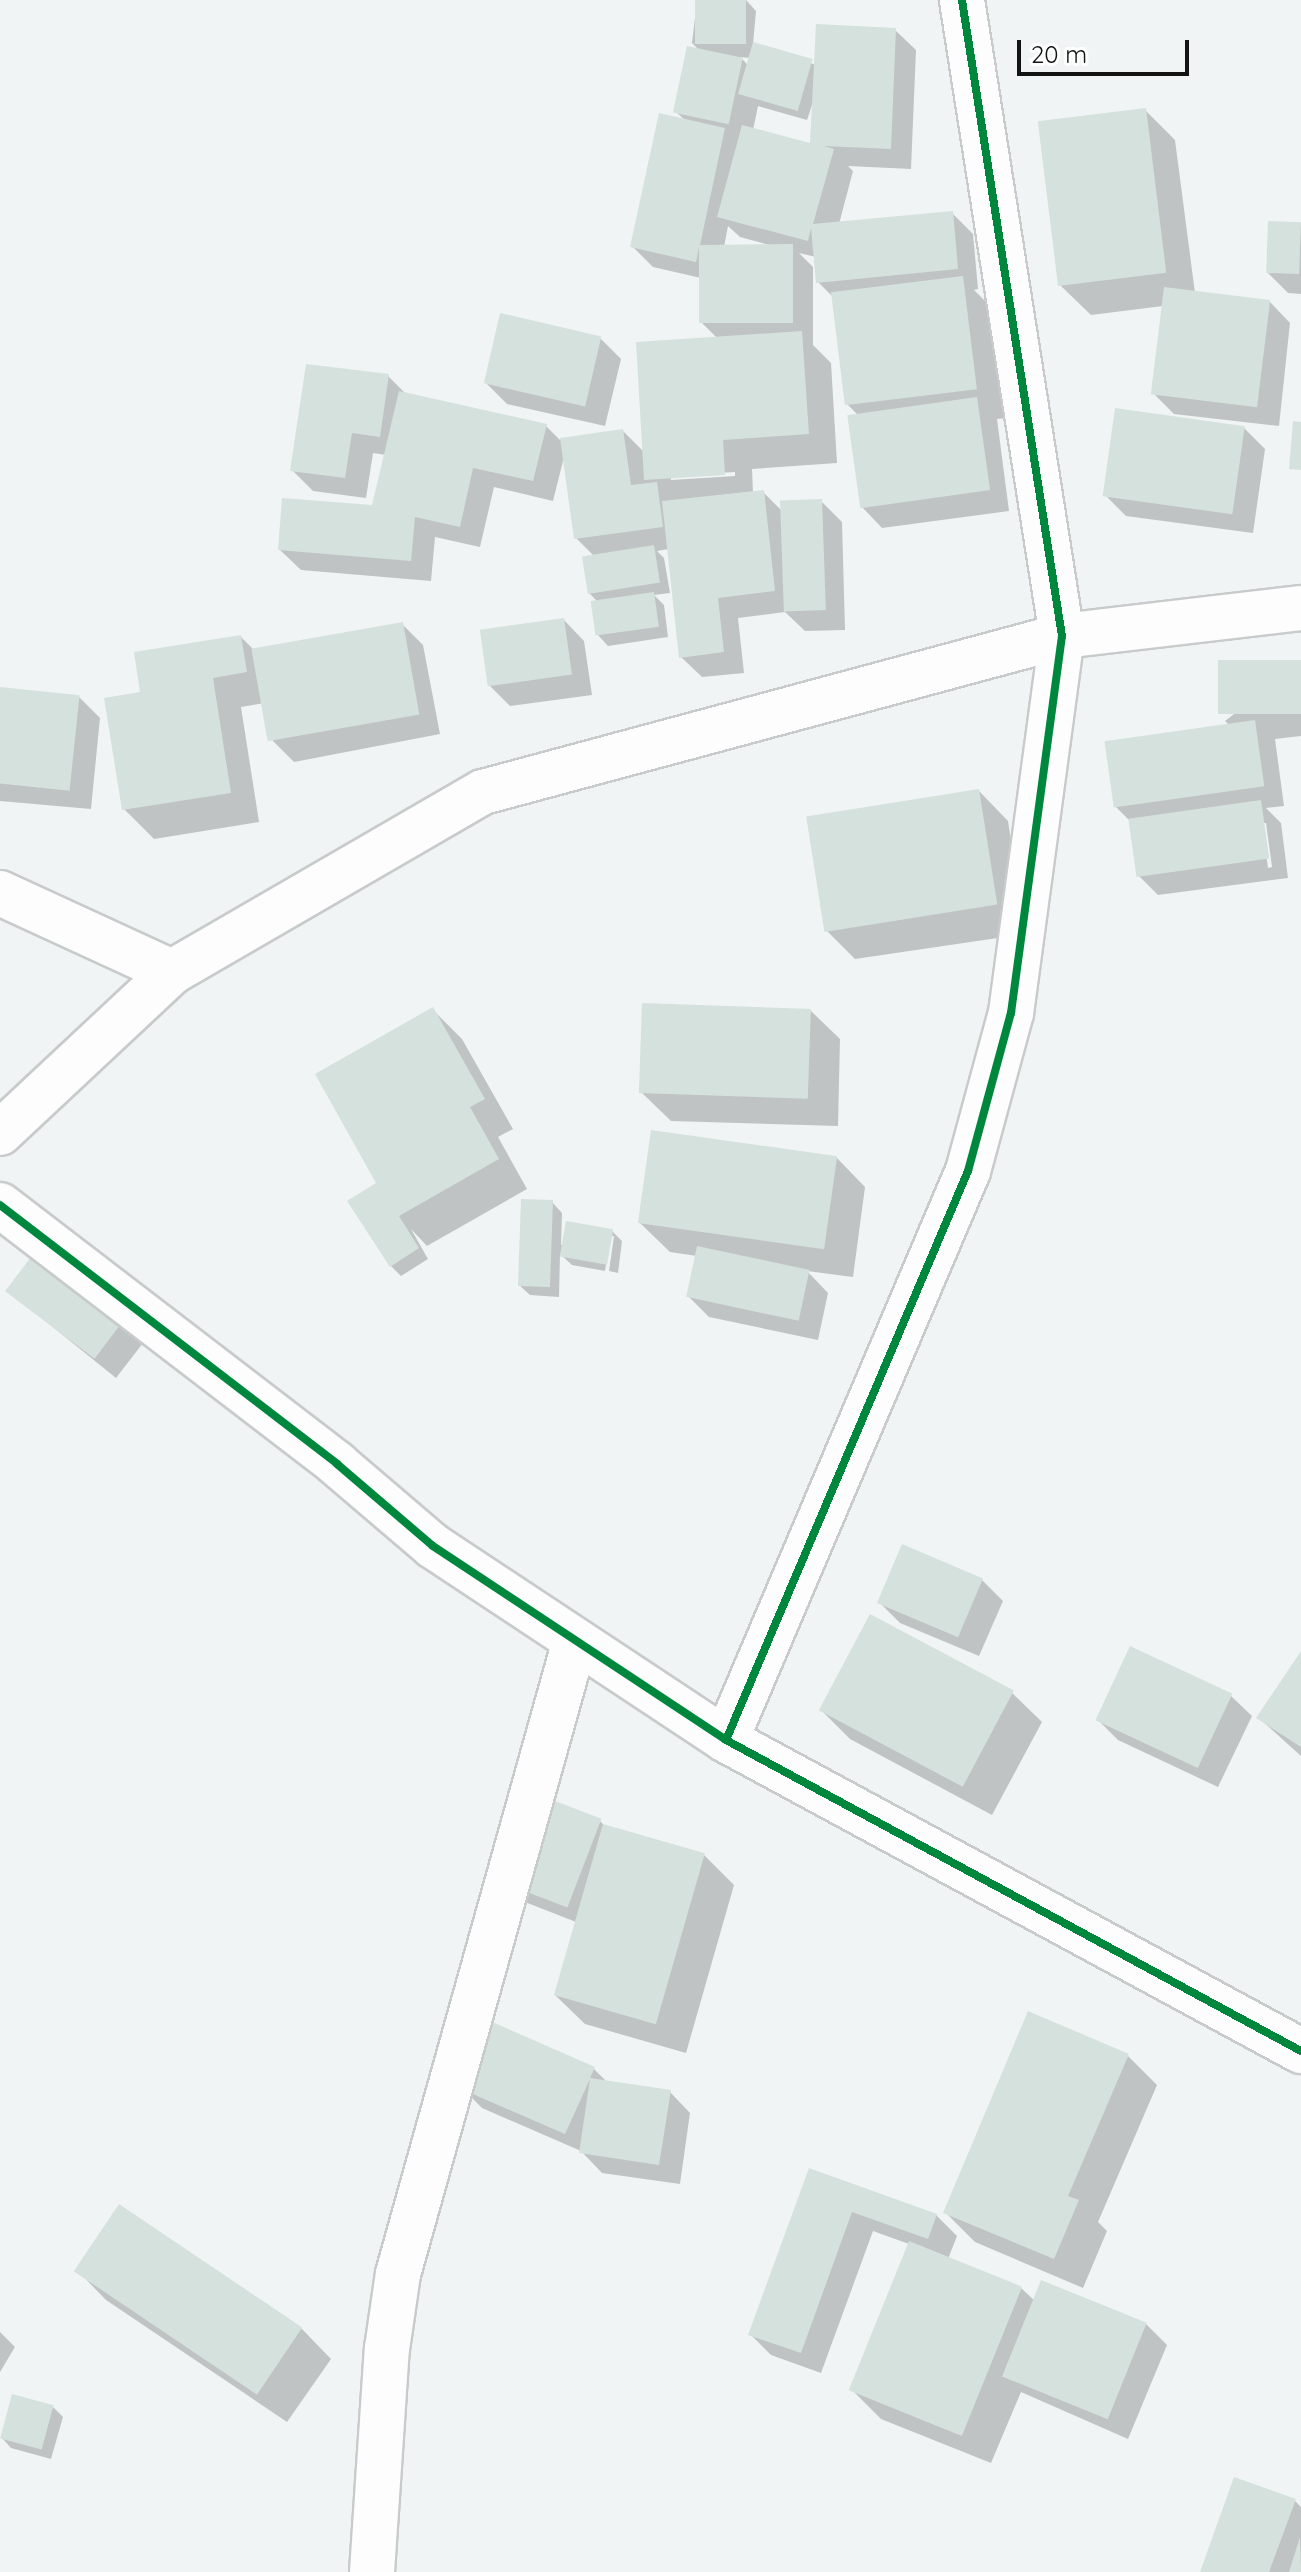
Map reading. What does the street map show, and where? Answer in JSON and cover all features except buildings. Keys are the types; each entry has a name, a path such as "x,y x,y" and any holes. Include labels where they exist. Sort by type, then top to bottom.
{"street":[{"path":"726,1740 968,1171 991,1100 1011,1013 1062,636 962,0"},
{"path":"0,1133 172,972 483,792 1062,636 1301,608"},
{"path":"0,893 172,972"},
{"path":"0,1205 337,1464 433,1546 726,1740 1301,2051"},
{"path":"372,2572 387,2349 398,2274 575,1641"}],"cycle path":[{"path":"726,1740 968,1171 1011,1013 1062,636 962,0"},
{"path":"0,1205 337,1464 433,1546 726,1740 1301,2051"}]}
